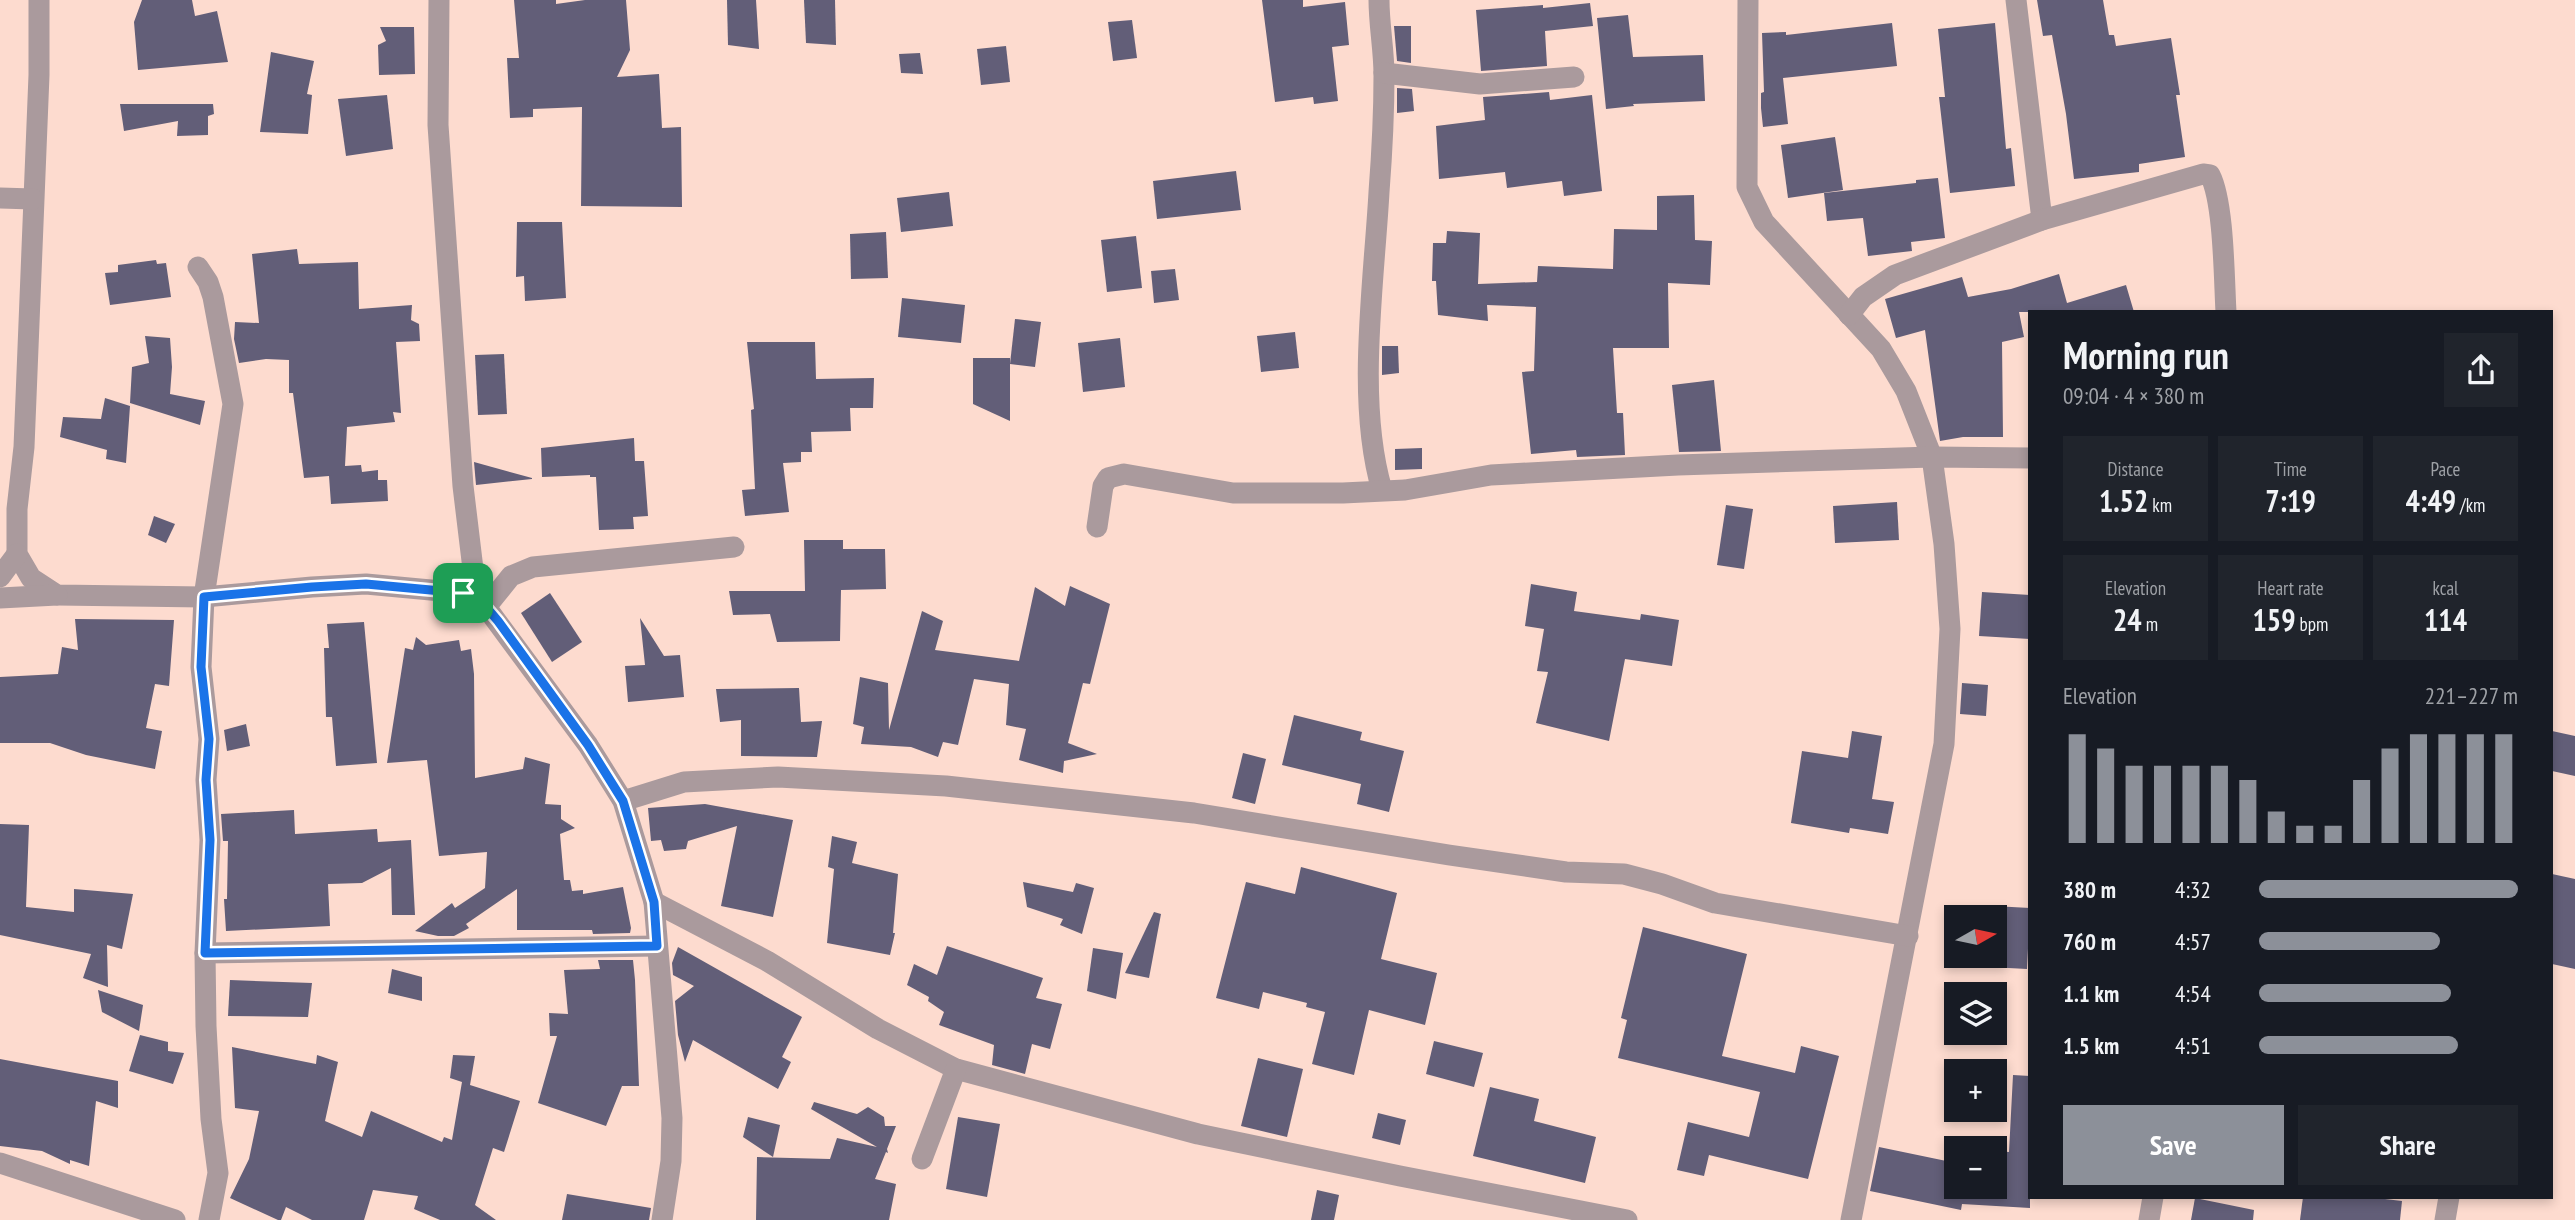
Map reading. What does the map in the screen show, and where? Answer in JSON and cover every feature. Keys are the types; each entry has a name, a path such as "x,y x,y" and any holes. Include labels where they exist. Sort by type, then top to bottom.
{"street":[{"path":"39,0 24,447 17,554 31,578 57,595"},
{"path":"439,0 438,125 463,486 473,569 470,582 463,593"},
{"path":"1379,0 1384,74 1370,306 1370,400 1376,466 1382,490"},
{"path":"1748,0 1747,187 1764,222 1881,349 1906,391 1932,457 1944,544 1950,629 1945,732 1908,936 1851,1220"},
{"path":"2016,0 2042,220"},
{"path":"1384,74 1479,84 1574,77"},
{"path":"1849,315 1863,297 1895,275 2042,220 2192,175 2210,175 2214,183 2221,228 2226,310"},
{"path":"0,198 33,199"},
{"path":"198,267 214,297 233,404 204,597 201,667 209,739 206,780 210,840 205,953 206,1026 218,1173 209,1220"},
{"path":"1097,527 1103,486 1108,478 1124,474 1233,493 1302,494 1405,490 1504,474 1678,465 1932,457 2028,458"},
{"path":"486,607 512,576 533,567 734,547"},
{"path":"0,577 17,554"},
{"path":"0,598 57,595 204,597 366,584 463,593 486,607 588,745 623,801 654,902 673,1118 671,1161 663,1220"},
{"path":"623,801 684,782 778,777 946,786 1195,813 1566,872 1625,874 1662,884 1715,904 1908,936"},
{"path":"654,902 766,961 878,1029 956,1069 1198,1134 1400,1177 1627,1220"},
{"path":"205,953 657,946"},
{"path":"922,1159 956,1069"},
{"path":"0,1163 175,1220"},
{"path":"2149,1220 2153,1199"},
{"path":"2445,1220 2449,1199"}],"building":[{"path":"142,0 192,0 195,16 217,11 228,62 138,70 134,22"},
{"path":"514,0 556,0 556,4 585,0 626,0 630,50 617,77 659,74 662,128 681,127 682,207 581,206 582,107 533,109 533,117 510,118 507,58 519,58"},
{"path":"727,0 756,0 759,49 728,45"},
{"path":"804,0 835,0 836,45 806,43"},
{"path":"1262,0 1303,0 1303,7 1345,2 1349,45 1332,47 1338,101 1314,104 1313,97 1275,102"},
{"path":"2037,0 2103,0 2109,35 2114,35 2116,46 2171,38 2180,95 2176,95 2185,157 2139,164 2139,172 2074,179 2052,35 2043,36"},
{"path":"1590,3 1593,26 1545,31 1547,66 1481,71 1476,10 1543,5 1543,8"},
{"path":"1628,15 1633,57 1703,55 1705,101 1633,104 1634,106 1606,109 1597,18"},
{"path":"1132,20 1137,58 1113,61 1108,22"},
{"path":"1892,23 1897,66 1783,78 1788,124 1763,127 1762,33 1786,32 1786,35"},
{"path":"1995,23 2006,149 2011,148 2015,186 1950,193 1939,97 1945,97 1938,29"},
{"path":"1394,26 1411,26 1411,63 1397,61"},
{"path":"380,27 414,27 415,74 379,75 378,45 386,41"},
{"path":"1006,46 1010,82 981,85 977,49"},
{"path":"271,52 314,61 307,94 312,95 308,134 260,132"},
{"path":"920,53 923,74 901,73 899,54"},
{"path":"1397,88 1412,89 1414,111 1397,113"},
{"path":"1549,92 1550,100 1592,95 1602,191 1564,196 1562,181 1507,188 1505,172 1439,179 1436,126 1485,120 1483,97"},
{"path":"387,95 393,149 346,156 338,99"},
{"path":"120,104 213,104 214,114 208,116 208,135 177,136 178,121 124,131"},
{"path":"1835,137 1843,190 1788,198 1781,145"},
{"path":"1236,171 1241,210 1157,219 1153,181"},
{"path":"1938,178 1945,238 1911,242 1912,251 1868,256 1863,218 1827,221 1824,193"},
{"path":"949,192 953,226 901,232 897,198"},
{"path":"1694,195 1695,240 1712,241 1710,285 1668,283 1669,348 1613,348 1617,413 1623,413 1625,455 1577,457 1576,450 1531,454 1522,372 1534,371 1536,307 1487,305 1488,321 1438,315 1436,281 1432,281 1433,243 1446,243 1447,231 1480,233 1478,284 1537,282 1538,266 1613,269 1614,229 1657,230 1657,196"},
{"path":"517,222 562,222 566,298 525,301 524,276 516,277"},
{"path":"886,232 888,278 851,279 850,234"},
{"path":"1136,236 1142,288 1107,292 1101,240"},
{"path":"297,249 299,264 358,262 359,309 412,305 411,320 419,324 420,341 396,342 401,413 393,412 395,422 347,427 345,466 361,465 362,472 378,470 378,480 387,480 388,501 331,504 329,476 304,478 293,393 289,393 289,360 266,359 239,363 234,339 235,322 259,323 252,254"},
{"path":"156,260 157,264 166,263 171,297 110,305 105,273 118,272 118,265"},
{"path":"1175,269 1179,300 1154,303 1151,271"},
{"path":"2059,274 2067,303 2126,285 2133,310 2019,312 2024,337 2002,342 2003,437 1963,437 1940,441 1925,330 1896,338 1885,299 1962,277 1968,297 2011,289"},
{"path":"902,298 965,305 961,343 898,337"},
{"path":"1015,319 1041,322 1035,367 1010,364"},
{"path":"1295,332 1299,368 1261,372 1257,336"},
{"path":"145,336 170,338 170,394 205,401 200,425 130,403 132,367 149,363"},
{"path":"1120,338 1125,387 1083,392 1078,343"},
{"path":"747,342 815,342 816,379 874,378 873,408 850,408 851,431 811,432 812,452 801,452 801,462 783,463 789,512 745,516 742,490 755,489 751,410 754,409"},
{"path":"1382,346 1398,346 1399,373 1382,375"},
{"path":"504,354 507,414 478,415 475,355"},
{"path":"973,358 1010,358 1010,421 973,404"},
{"path":"1714,380 1721,451 1679,452 1672,385"},
{"path":"105,398 130,406 126,463 106,459 107,450 60,437 63,417 101,419"},
{"path":"634,438 635,461 644,461 648,516 633,517 634,529 599,530 596,477 542,477 541,448"},
{"path":"1422,448 1422,469 1395,470 1395,449"},
{"path":"474,462 532,478 532,479 476,485"},
{"path":"1897,502 1899,540 1835,543 1833,506"},
{"path":"1726,505 1753,509 1744,569 1717,565"},
{"path":"154,516 175,524 166,543 148,535"},
{"path":"804,540 843,540 843,549 885,549 886,589 841,590 840,641 777,642 770,614 733,615 729,591 805,591"},
{"path":"1531,584 1577,592 1574,611 1640,620 1641,614 1679,620 1672,666 1625,659 1609,741 1536,723 1548,672 1537,671 1544,629 1525,626"},
{"path":"1070,586 1110,604 1090,684 1083,683 1068,743 1097,754 1064,761 1063,773 1019,760 1026,729 1006,725 1009,684 974,679 958,745 943,742 938,757 911,747 861,744 864,727 853,724 860,677 888,683 889,730 922,611 943,621 935,650 1019,661 1035,587 1065,606"},
{"path":"1982,592 2028,595 2028,639 1979,636"},
{"path":"550,593 582,642 552,662 521,613"},
{"path":"640,618 664,656 680,655 684,697 628,702 625,666 645,665"},
{"path":"75,619 174,620 169,686 155,684 146,728 162,731 155,769 86,755 50,743 0,743 0,677 58,674 62,647 78,650"},
{"path":"364,622 377,763 336,766 332,717 326,717 324,648 329,648 327,624"},
{"path":"416,637 426,645 459,640 461,651 471,649 474,674 475,778 523,769 525,757 550,764 545,804 561,805 561,819 575,828 560,834 564,880 570,880 572,891 583,890 583,894 623,887 630,933 517,930 517,889 466,924 469,928 454,936 415,931 452,903 455,908 485,888 487,852 439,856 427,760 387,763 405,648 413,650"},
{"path":"1962,683 1988,685 1986,716 1960,714"},
{"path":"799,688 801,722 822,721 817,757 741,756 741,720 720,722 716,689"},
{"path":"1294,715 1362,732 1360,740 1404,751 1389,812 1357,804 1361,784 1282,765"},
{"path":"246,724 250,746 227,751 224,730"},
{"path":"1852,731 1882,736 1872,799 1894,802 1888,834 1850,828 1849,833 1791,823 1802,751 1848,758"},
{"path":"2553,731 2575,736 2575,776 2553,771"},
{"path":"1243,753 1266,759 1255,804 1232,798"},
{"path":"705,804 793,820 773,917 721,906 737,826 688,841 686,849 664,851 661,840 651,841 648,808"},
{"path":"294,810 295,834 377,829 378,842 411,840 415,915 392,915 391,868 362,883 328,884 330,926 226,931 224,899 227,899 228,841 223,841 221,814"},
{"path":"0,824 29,825 26,907 74,912 74,889 133,894 122,949 107,945 108,987 83,978 91,954 0,935"},
{"path":"832,836 857,842 852,863 898,874 895,933 890,955 827,943 834,869 828,867"},
{"path":"1301,867 1397,893 1381,959 1437,973 1425,1025 1369,1010 1354,1075 1312,1064 1325,1012 1306,1007 1307,1003 1263,992 1259,1009 1216,998 1246,882 1295,894"},
{"path":"2553,874 2575,879 2575,969 2553,964"},
{"path":"1023,882 1073,892 1076,883 1094,888 1082,934 1060,925 1063,919 1027,907"},
{"path":"2007,907 2028,908 2027,969 2007,968"},
{"path":"1154,912 1161,914 1149,978 1125,973"},
{"path":"1643,927 1747,954 1722,1056 1795,1073 1801,1046 1839,1056 1808,1179 1709,1155 1704,1176 1677,1170 1688,1122 1749,1137 1760,1092 1618,1058 1627,1020 1621,1018"},
{"path":"947,946 1043,978 1036,998 1062,1004 1050,1049 1032,1044 1025,1074 992,1065 994,1045 939,1025 944,1012 928,1001 929,997 907,985 914,964 937,975"},
{"path":"678,947 802,1017 782,1057 791,1062 778,1089 693,1040 685,1062 678,1035 675,1001 694,986 673,975 672,963"},
{"path":"1093,948 1123,953 1116,999 1087,991"},
{"path":"598,960 633,960 635,980 639,1086 622,1086 606,1126 538,1103 557,1036 550,1036 549,1013 568,1014 564,970 600,969"},
{"path":"392,969 422,977 422,1001 388,993"},
{"path":"230,980 312,983 308,1017 228,1016"},
{"path":"98,990 143,1005 139,1031 102,1012"},
{"path":"140,1035 168,1042 168,1051 184,1053 173,1084 129,1071"},
{"path":"1434,1041 1483,1053 1474,1087 1426,1074"},
{"path":"232,1047 316,1064 317,1055 338,1062 325,1121 362,1137 371,1111 442,1142 444,1137 452,1140 462,1082 450,1078 453,1055 475,1056 470,1085 520,1101 504,1152 493,1148 475,1205 496,1220 440,1220 414,1209 418,1196 373,1190 364,1220 312,1220 286,1207 281,1220 278,1220 230,1198 249,1159 259,1111 235,1108"},
{"path":"1258,1058 1303,1069 1287,1137 1241,1126"},
{"path":"0,1059 118,1081 118,1108 96,1101 89,1166 70,1160 70,1164 42,1151 0,1146"},
{"path":"2013,1075 2028,1076 2030,1208 1962,1204 1961,1210 1870,1191 1879,1147 1944,1161 1944,1199 2007,1199 2007,1152"},
{"path":"1490,1087 1539,1099 1534,1121 1596,1137 1585,1183 1473,1156"},
{"path":"814,1102 857,1114 868,1107 884,1117 885,1126 896,1126 888,1153 886,1152 875,1179 896,1184 889,1220 756,1220 757,1157 830,1159 837,1138 877,1147 811,1109"},
{"path":"1378,1113 1406,1120 1400,1145 1372,1138"},
{"path":"748,1117 780,1125 773,1157 743,1137"},
{"path":"958,1117 1000,1124 987,1197 946,1189"},
{"path":"1317,1190 1339,1195 1334,1220 1311,1220"},
{"path":"567,1194 651,1208 649,1220 562,1220"},
{"path":"2195,1199 2254,1210 2253,1220 2191,1220"},
{"path":"2303,1199 2402,1201 2400,1220 2300,1220"}],"route":[{"path":"366,584 463,593 486,607 498,621 588,745 623,801 654,902 657,946 205,953 210,840 206,780 209,739 201,667 204,597 366,584"}]}
